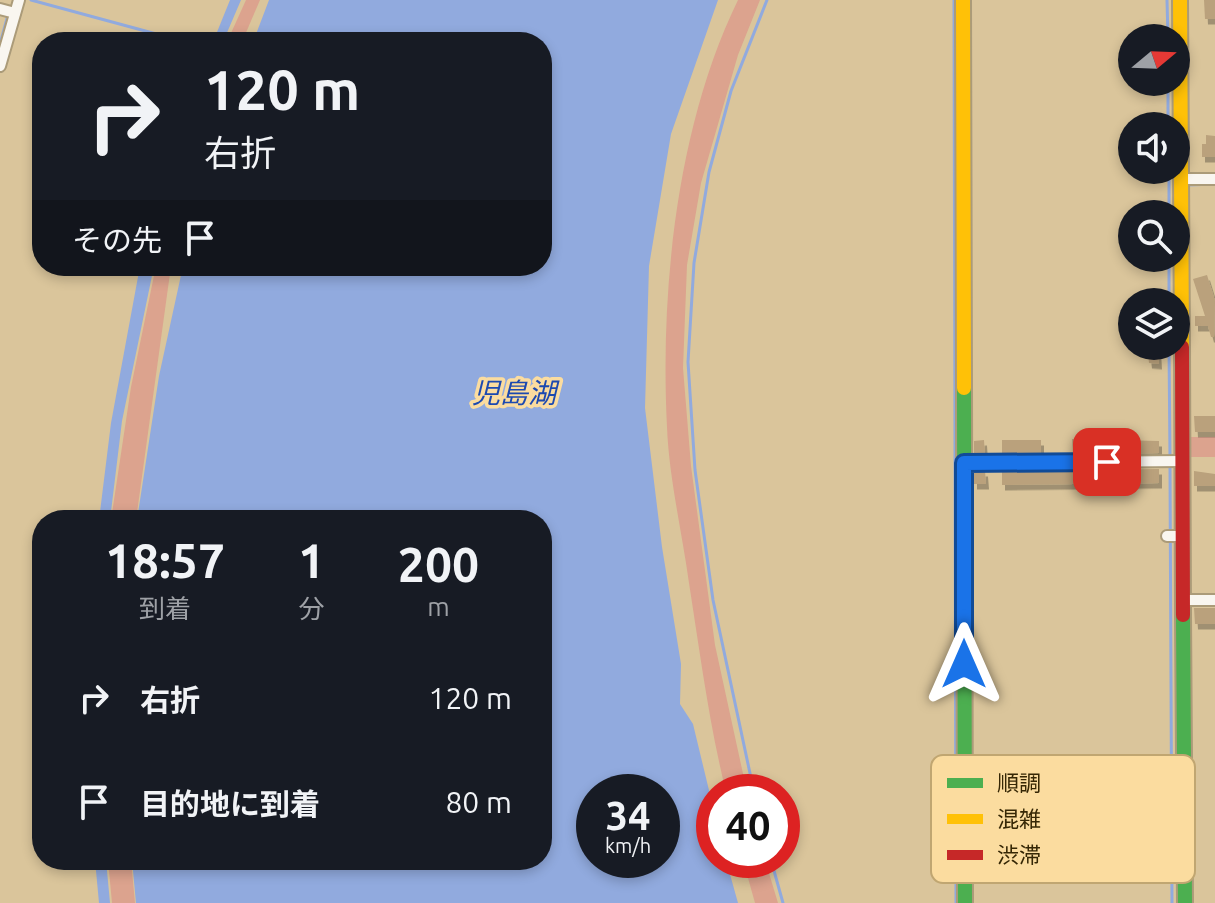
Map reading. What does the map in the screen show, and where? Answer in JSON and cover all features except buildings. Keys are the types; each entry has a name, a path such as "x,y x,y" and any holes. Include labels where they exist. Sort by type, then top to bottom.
{"street":[{"path":"963,0 965,755"},
{"path":"1180,0 1180,112"},
{"path":"0,66 11,8"},
{"path":"1190,179 1215,179"},
{"path":"1180,184 1174,461 1175,536 1183,600 1184,755"},
{"path":"964,463 1174,461"},
{"path":"1183,600 1215,600"},
{"path":"965,883 965,903"},
{"path":"1185,883 1185,903"}],"shaded area":[{"path":"246,0 260,0 246,32 232,32"},
{"path":"738,0 760,0 738,55 701,183 687,265 683,368 691,466 715,645 743,774 722,774 668,446 666,374 670,264 687,154 717,49"},
{"path":"154,276 170,276 137,510 113,510 131,387"},
{"path":"1189,437 1215,437 1215,457 1188,457"},
{"path":"109,870 132,870 135,903 112,903"},
{"path":"748,878 770,878 778,903 755,903"}],"water":[{"path":"230,0 241,0 227,32 217,32"},
{"name":"児島湖","path":"269,0 718,0 671,134 649,266 645,408 662,547 681,664 680,704 693,724 705,774 696,774 696,878 731,878 738,903 136,903 133,870 552,870 552,510 139,510 159,376 181,276 552,276 552,32 257,32"},
{"path":"138,276 152,276 122,421 111,510 100,510 111,423"},
{"path":"96,870 107,870 110,903 99,903"}],"waterway":[{"path":"31,0 149,32"},
{"path":"750,774 713,600 695,470 688,362 694,263 709,172 731,91 767,0"},
{"path":"954,0 956,755"},
{"path":"1167,0 1168,24"},
{"path":"0,44 8,15"},
{"path":"1168,96 1168,112"},
{"path":"1169,184 1169,200"},
{"path":"1188,185 1215,184"},
{"path":"1169,272 1169,288"},
{"path":"1169,360 1170,458"},
{"path":"1170,466 1171,755"},
{"path":"776,878 783,903"},
{"path":"956,883 956,903"},
{"path":"1172,883 1172,903"}],"traffic: fast":[{"path":"964,388 965,755"},
{"path":"1183,615 1184,755"},
{"path":"965,883 965,903"},
{"path":"1185,883 1185,903"}],"traffic: slow":[{"path":"963,0 964,388"},
{"path":"1180,0 1182,288"}],"traffic: jam":[{"path":"1182,360 1183,615"}],"route":[{"path":"964,664 964,463 1107,462"}]}
